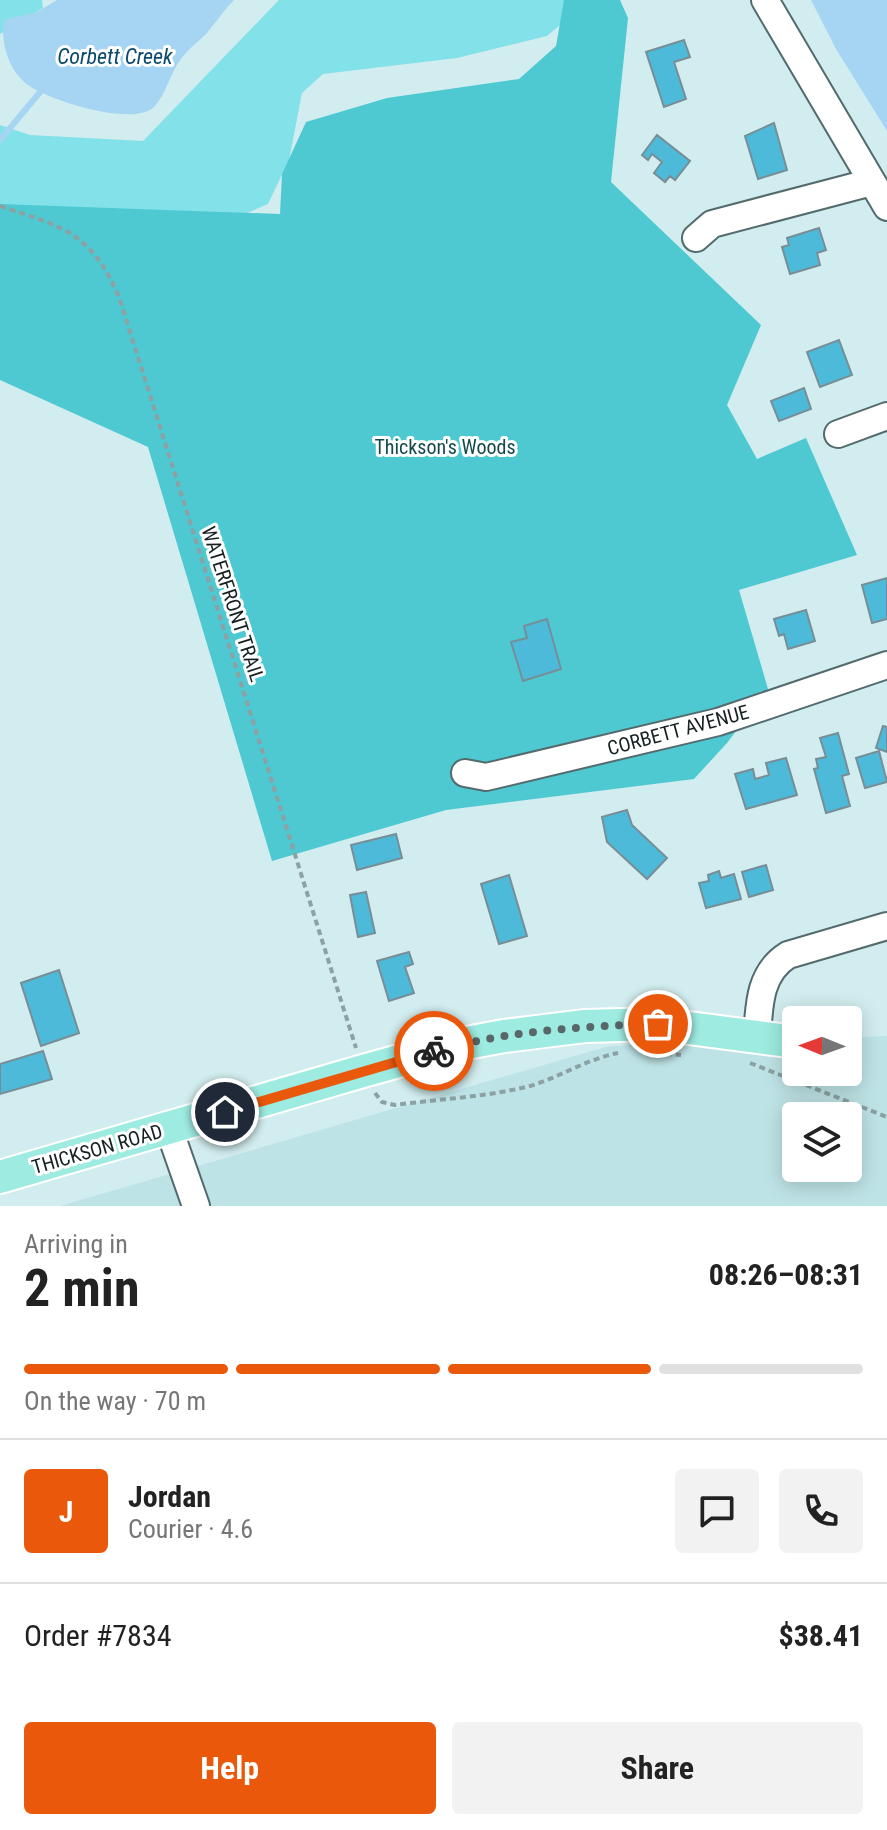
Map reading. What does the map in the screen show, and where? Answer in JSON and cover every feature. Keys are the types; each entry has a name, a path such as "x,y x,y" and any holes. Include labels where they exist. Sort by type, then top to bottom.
{"main road":[{"name":"THICKSON ROAD","path":"0,1177 363,1071 456,1045 504,1036 585,1026 658,1024 751,1050 782,1044"}],"street":[{"path":"765,0 887,207"},
{"path":"696,238 712,224 872,182"},
{"path":"838,434 887,416"},
{"name":"CORBETT AVENUE","path":"465,773 486,777 718,722 887,665"},
{"path":"751,1050 766,975 777,962 788,955 887,926"},
{"path":"169,1129 196,1206"}],"path":[{"name":"WATERFRONT TRAIL","path":"0,206 61,226 79,239 107,268 119,297 363,1071 382,1102 395,1105 530,1086 620,1052"},
{"path":"751,1050 808,1086 887,1117"},
{"path":"641,1052 695,1057"}],"shaded area":[{"path":"0,0 42,0 43,8 0,34"},
{"path":"279,0 583,0 583,6 547,36 457,58 323,74 302,93 289,160 268,204 229,221 0,219 0,125 30,135 143,141"},
{"path":"887,1036 887,1206 60,1206 609,1046 782,1040 782,1086 862,1086 862,1037"}],"green space":[{"name":"Thickson's Woods","path":"564,0 620,0 628,18 611,182 761,325 727,405 757,459 806,438 857,555 739,590 768,689 727,743 694,779 446,810 272,861 148,447 0,380 0,204 280,214 282,174 306,122 387,98 519,79 556,46"}],"water":[{"name":"Corbett Creek","path":"57,0 234,0 181,59 154,107 129,114 74,105 42,93 17,75 5,49 4,20 37,12"},
{"path":"811,0 887,0 887,131 836,49"}],"building":[{"path":"684,40 690,57 674,62 686,99 664,107 646,52"},
{"path":"774,123 787,170 758,179 745,136"},
{"path":"657,135 690,161 675,180 670,176 665,182 654,173 662,162 652,154 648,160 642,155"},
{"path":"819,228 826,250 817,253 820,265 790,274 782,247 789,245 787,238"},
{"path":"839,340 852,375 820,387 807,352"},
{"path":"804,388 811,409 779,421 771,401"},
{"path":"887,578 887,619 872,623 862,585"},
{"path":"806,610 815,641 788,649 784,634 779,636 774,619"},
{"path":"547,619 561,669 523,681 511,642 527,638 524,626"},
{"path":"883,726 887,727 887,752 876,748"},
{"path":"838,733 849,774 842,776 850,806 826,813 814,769 818,768 816,759 826,757 820,738"},
{"path":"879,751 887,782 865,788 856,758"},
{"path":"786,758 797,795 746,809 735,774 753,769 755,779 769,775 766,763"},
{"path":"627,810 632,825 667,858 647,879 607,842 602,817"},
{"path":"396,834 402,858 357,870 351,845"},
{"path":"766,865 773,890 749,897 742,872"},
{"path":"719,871 721,878 734,874 741,899 706,908 699,883 709,881 708,875"},
{"path":"509,875 527,936 499,944 481,884"},
{"path":"366,892 375,933 358,937 350,895"},
{"path":"409,952 413,964 405,967 414,993 389,1001 377,961"},
{"path":"59,970 79,1033 41,1046 21,983"},
{"path":"43,1051 52,1079 0,1094 0,1064"}],"waterway":[{"path":"0,140 41,91"}],"way so far":[{"path":"434,1051 545,1030 658,1024"}],"route":[{"path":"225,1112 434,1051"}]}
